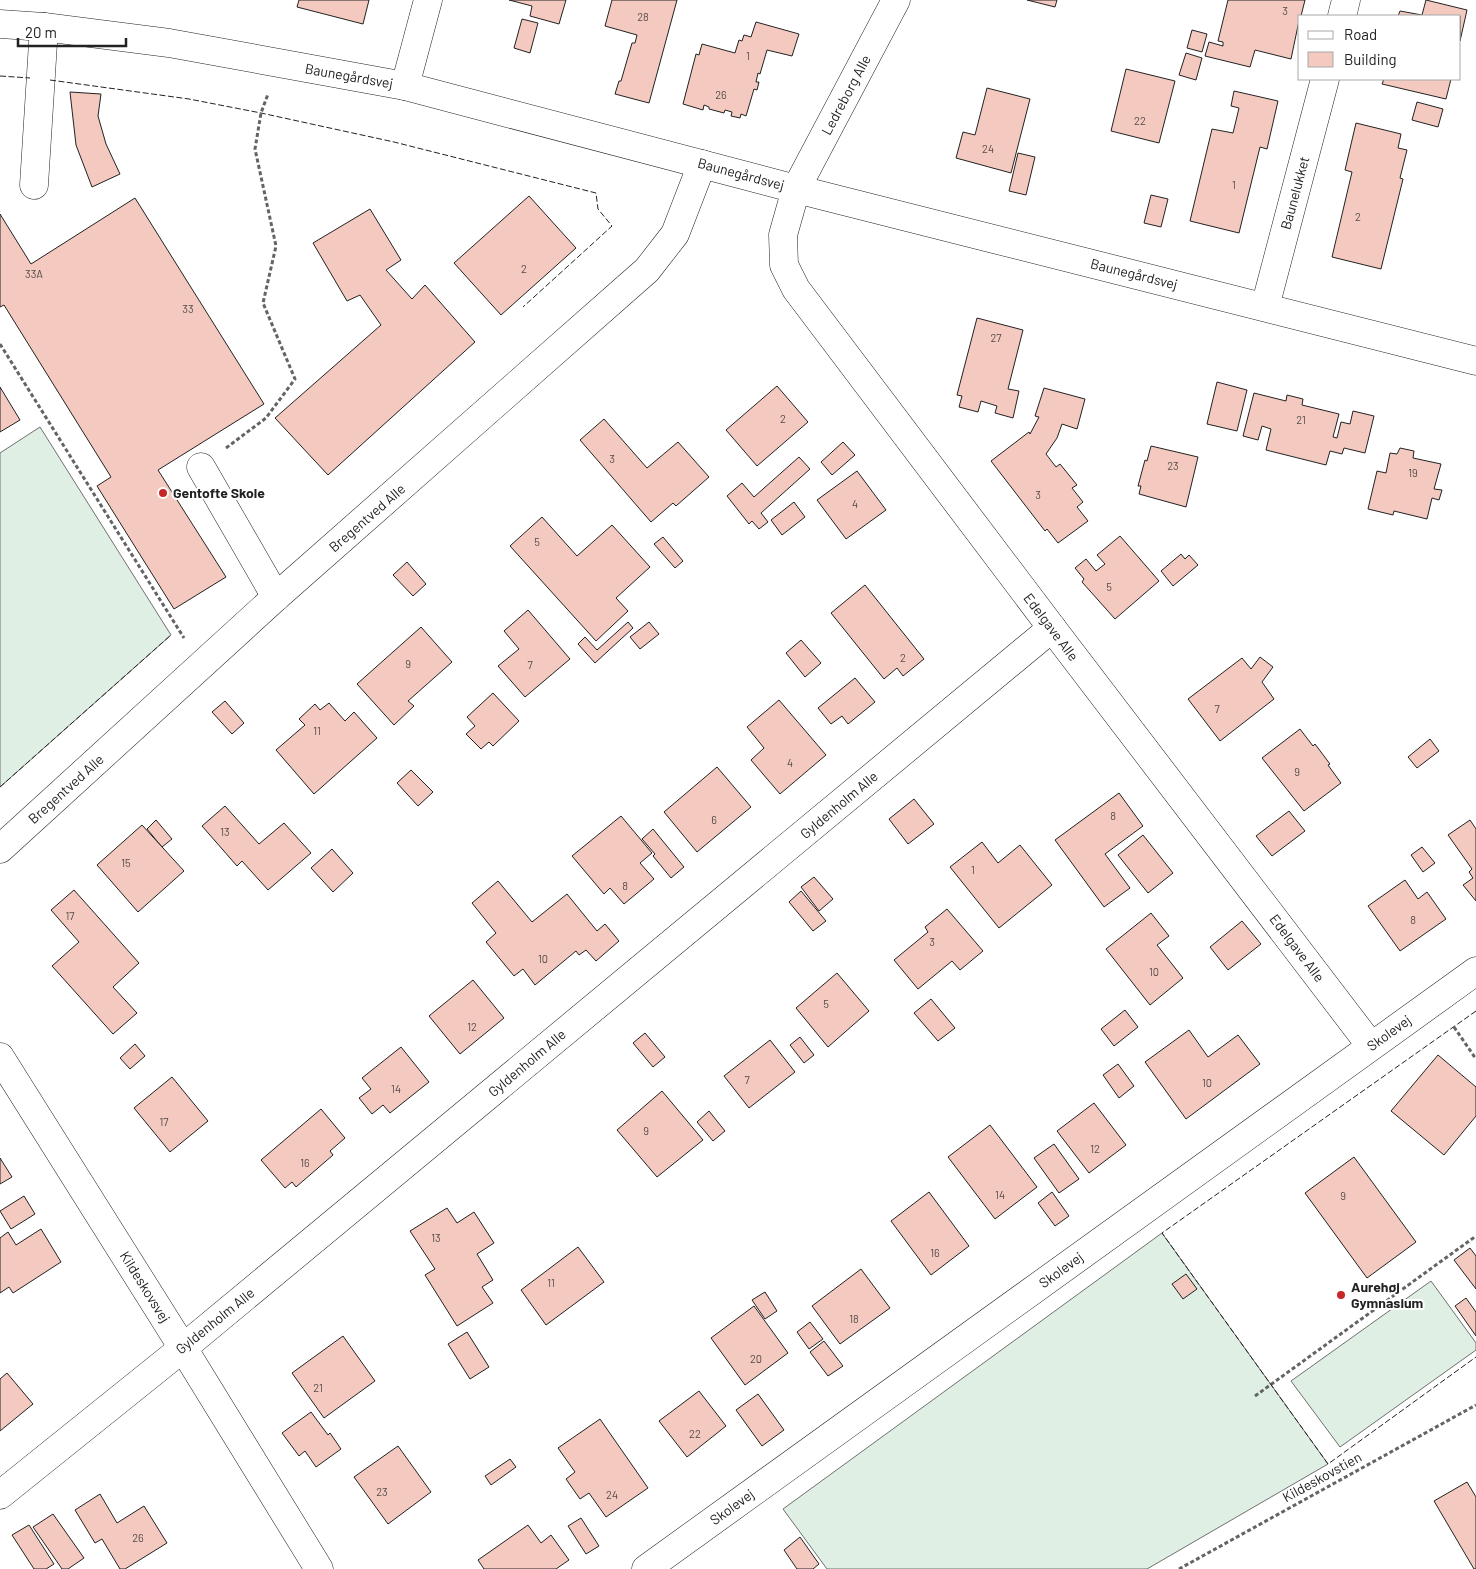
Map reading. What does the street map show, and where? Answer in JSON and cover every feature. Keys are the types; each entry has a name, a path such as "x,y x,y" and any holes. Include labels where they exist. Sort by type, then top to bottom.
{"street":[{"path":"405,86 428,0"},
{"name":"Ledreborg Alle","path":"796,190 896,0"},
{"path":"1342,15 1346,0"},
{"name":"Baunegårdsvej","path":"0,24 44,27 169,44 405,86 796,190 1476,361"},
{"path":"34,185 44,27"},
{"name":"Baunelukket","path":"1265,307 1325,80"},
{"name":"Bregentved Alle","path":"0,849 276,597 647,270 674,234 702,164"},
{"name":"Edelgave Alle","path":"796,190 783,234 784,265 796,289 1371,1046"},
{"path":"201,467 276,597"},
{"name":"Gyldenholm Alle","path":"0,1495 183,1348 1052,628"},
{"name":"Skolevej","path":"646,1569 1476,971"},
{"name":"Kildeskovsvej","path":"0,1057 319,1569"}],"path":[{"path":"201,467 266,418 295,379 262,303 276,246 255,149 261,113 280,63"},
{"path":"0,344 202,666"},
{"path":"1435,1000 1476,1059"},
{"path":"1256,1396 1476,1236"},
{"name":"Kildeskovstien","path":"1179,1569 1476,1405"}],"green space":[{"path":"40,427 171,635 0,787 0,453"},
{"path":"1162,1233 1328,1464 1147,1569 827,1569 783,1509"},
{"path":"1431,1281 1476,1343 1476,1350 1340,1447 1291,1381"}],"building":[{"path":"299,0 369,0 363,24 297,7"},
{"path":"509,0 566,0 559,24 530,16 532,6"},
{"path":"612,0 677,0 649,103 615,94 619,81 621,81 632,43 635,43 637,35 605,26"},
{"path":"1027,0 1057,0 1055,7"},
{"path":"1228,0 1305,0 1301,15 1298,15 1298,26 1291,59 1255,50 1250,67 1205,56 1209,42 1223,46 1223,42 1218,41"},
{"path":"1426,0 1467,10 1461,37 1461,15 1422,15"},
{"path":"1400,11 1422,15 1398,15"},
{"path":"522,19 538,23 530,53 514,48"},
{"path":"756,22 799,34 792,56 767,50 760,74 758,73 756,82 759,82 757,90 754,89 746,116 741,114 740,118 731,116 732,112 725,110 724,113 709,109 709,107 704,105 703,110 683,104 696,54 699,55 702,44 735,53 739,40 742,41 744,35 751,37"},
{"path":"1192,30 1207,34 1202,52 1187,48"},
{"path":"1186,53 1202,58 1196,80 1179,75"},
{"path":"1126,69 1175,81 1159,143 1111,131"},
{"path":"1384,80 1451,80 1446,99 1382,84"},
{"path":"987,88 1030,99 1011,173 956,158 963,132 975,135"},
{"path":"1234,91 1278,101 1267,149 1260,147 1239,233 1190,221 1212,129 1233,133 1239,108 1231,106"},
{"path":"70,92 101,94 98,116 106,144 120,174 92,187 76,145"},
{"path":"1417,102 1443,109 1438,127 1412,120"},
{"path":"1356,123 1401,134 1398,148 1407,150 1400,178 1403,179 1381,269 1332,257 1352,172 1345,170"},
{"path":"1018,153 1035,157 1026,195 1009,191"},
{"path":"1151,195 1168,199 1161,227 1144,223"},
{"path":"529,196 576,248 501,315 454,263"},
{"path":"135,198 264,404 158,470 226,577 174,609 97,486 111,477 4,305 0,307 0,214 31,264"},
{"path":"370,209 401,260 386,270 412,299 425,285 475,342 328,475 275,418 381,325 360,295 347,301 313,243"},
{"path":"977,318 1023,330 1008,389 1019,391 1013,418 995,413 997,406 981,401 978,412 959,407 962,396 957,395"},
{"path":"1217,382 1247,390 1237,431 1207,424"},
{"path":"777,386 808,422 757,466 726,430"},
{"path":"0,387 20,420 0,432"},
{"path":"1044,388 1085,399 1077,429 1062,424 1057,438 1046,454 1056,467 1060,464 1077,485 1072,488 1083,502 1077,507 1088,521 1058,543 1047,529 1045,531 991,461 1029,432 1030,434 1039,417 1035,416"},
{"path":"1254,393 1286,401 1287,395 1303,399 1302,405 1339,414 1333,437 1337,438 1341,422 1350,424 1353,411 1374,416 1365,453 1344,448 1342,454 1330,451 1326,465 1266,450 1271,429 1262,426 1258,440 1243,436"},
{"path":"604,419 647,468 678,442 709,477 676,506 673,503 651,522 580,440"},
{"path":"843,442 855,455 832,475 821,462"},
{"path":"1151,446 1198,457 1186,507 1139,494 1141,486 1138,486"},
{"path":"1400,448 1414,451 1413,458 1441,464 1434,489 1442,490 1439,500 1432,498 1427,519 1394,511 1393,515 1368,509 1377,471 1386,473 1390,453 1397,454"},
{"path":"799,457 810,469 761,513 768,522 759,529 752,521 749,524 727,496 742,483 754,497"},
{"path":"857,471 886,510 846,539 817,500"},
{"path":"794,502 805,517 782,535 771,520"},
{"path":"542,517 577,556 612,525 650,567 616,598 628,611 596,641 510,546"},
{"path":"1120,536 1159,581 1115,619 1082,582 1084,579 1075,568 1086,559 1096,571 1105,564 1097,555"},
{"path":"663,537 683,561 675,568 654,544"},
{"path":"1181,554 1185,559 1189,555 1198,565 1173,586 1161,571"},
{"path":"407,562 426,584 413,596 393,575"},
{"path":"865,585 924,659 903,676 897,668 884,679 831,613"},
{"path":"528,610 570,659 525,697 498,666 519,649 504,631"},
{"path":"628,622 633,628 595,663 578,644 585,637 597,650"},
{"path":"649,622 659,634 640,649 630,637"},
{"path":"421,627 452,662 408,701 414,706 394,725 357,684"},
{"path":"801,640 821,663 805,677 786,653"},
{"path":"1260,657 1273,667 1262,682 1274,699 1220,741 1188,699 1242,658 1251,669"},
{"path":"855,678 875,702 848,724 842,716 831,724 818,708"},
{"path":"493,693 519,721 493,746 489,742 481,749 466,734 475,726 467,717"},
{"path":"779,700 826,755 780,794 751,760 764,748 747,727"},
{"path":"225,701 244,723 232,734 212,712"},
{"path":"329,703 345,721 354,712 377,738 314,794 276,750 305,725 299,719 315,704 320,710"},
{"path":"1300,729 1313,746 1315,744 1341,783 1304,811 1262,758"},
{"path":"1430,739 1439,751 1417,768 1408,757"},
{"path":"717,767 751,807 697,852 664,812"},
{"path":"411,770 433,792 418,806 397,783"},
{"path":"1119,793 1143,826 1105,854 1130,888 1104,907 1055,840"},
{"path":"914,799 934,824 908,844 889,819"},
{"path":"225,806 259,844 284,823 311,853 268,890 242,861 237,866 202,826"},
{"path":"1289,811 1305,831 1272,856 1256,836"},
{"path":"621,816 652,853 640,863 654,879 624,904 610,888 604,894 572,856"},
{"path":"156,820 172,839 162,847 147,829"},
{"path":"1470,820 1476,829 1476,901 1463,885 1473,878 1469,872 1472,869 1448,835"},
{"path":"142,825 184,871 138,912 97,865"},
{"path":"653,829 684,867 671,878 642,839"},
{"path":"1143,835 1173,873 1148,893 1118,855"},
{"path":"982,842 998,863 1020,845 1052,885 999,928 950,867"},
{"path":"1422,847 1435,863 1423,872 1411,855"},
{"path":"332,849 353,873 333,892 311,868"},
{"path":"814,877 833,899 819,911 801,887"},
{"path":"1405,880 1418,899 1427,892 1446,919 1400,951 1368,906"},
{"path":"498,881 532,922 567,894 597,931 605,924 619,941 596,961 586,950 579,955 576,951 535,985 523,969 514,976 486,942 496,933 472,903"},
{"path":"74,890 139,963 113,987 137,1013 113,1034 52,966 79,942 51,910"},
{"path":"801,891 826,921 813,931 789,902"},
{"path":"947,909 983,951 960,970 952,961 918,989 894,960 928,932 925,927"},
{"path":"1151,913 1169,936 1157,945 1183,978 1150,1005 1106,949"},
{"path":"1242,921 1261,944 1228,970 1210,947"},
{"path":"837,973 869,1011 828,1047 796,1008"},
{"path":"473,980 504,1018 460,1054 429,1016"},
{"path":"931,999 955,1028 938,1041 914,1013"},
{"path":"1125,1010 1138,1027 1114,1046 1101,1029"},
{"path":"1189,1030 1208,1057 1238,1035 1260,1064 1186,1119 1145,1062"},
{"path":"645,1033 665,1057 653,1067 633,1043"},
{"path":"800,1037 814,1055 804,1063 790,1045"},
{"path":"770,1040 795,1072 749,1108 724,1076"},
{"path":"135,1044 145,1056 130,1069 120,1058"},
{"path":"401,1047 429,1082 390,1113 383,1105 372,1114 359,1098 371,1089 362,1078"},
{"path":"1438,1055 1476,1087 1476,1116 1444,1155 1391,1111"},
{"path":"1118,1064 1134,1086 1119,1098 1103,1075"},
{"path":"172,1077 208,1121 170,1152 134,1108"},
{"path":"662,1091 703,1140 657,1177 617,1130"},
{"path":"1094,1103 1126,1145 1089,1173 1057,1131"},
{"path":"321,1109 345,1138 330,1151 333,1155 296,1187 292,1182 285,1188 261,1160"},
{"path":"709,1111 725,1131 713,1141 697,1122"},
{"path":"990,1125 1037,1187 995,1219 948,1157"},
{"path":"1054,1144 1079,1179 1059,1193 1034,1158"},
{"path":"1354,1157 1416,1242 1367,1278 1305,1193"},
{"path":"0,1158 12,1177 0,1184"},
{"path":"929,1192 969,1246 931,1275 891,1221"},
{"path":"1052,1192 1069,1216 1055,1226 1038,1203"},
{"path":"24,1196 35,1214 11,1229 0,1211"},
{"path":"447,1208 457,1223 474,1212 494,1243 477,1254 493,1280 482,1287 493,1303 457,1326 425,1275 435,1269 410,1231"},
{"path":"41,1229 61,1262 13,1293 9,1287 0,1293 0,1238 8,1232 16,1245"},
{"path":"578,1247 604,1282 546,1325 521,1290"},
{"path":"1470,1248 1476,1256 1476,1289 1454,1260"},
{"path":"861,1269 890,1308 840,1344 812,1306"},
{"path":"1186,1274 1197,1289 1183,1299 1172,1284"},
{"path":"765,1292 777,1311 765,1319 752,1300"},
{"path":"1466,1298 1476,1312 1476,1336 1455,1306"},
{"path":"754,1306 788,1353 745,1385 711,1338"},
{"path":"810,1322 823,1339 809,1349 797,1332"},
{"path":"467,1332 489,1367 470,1379 448,1344"},
{"path":"343,1336 375,1381 324,1418 292,1373"},
{"path":"824,1341 843,1366 828,1376 810,1352"},
{"path":"7,1373 33,1404 0,1431 0,1379"},
{"path":"699,1391 726,1426 687,1457 659,1421"},
{"path":"758,1394 784,1430 762,1446 736,1410"},
{"path":"311,1412 328,1435 330,1433 341,1449 316,1467 305,1451 299,1456 282,1433"},
{"path":"600,1419 648,1488 606,1517 589,1493 580,1499 566,1479 575,1472 558,1448"},
{"path":"398,1446 431,1492 388,1524 354,1477"},
{"path":"510,1459 516,1467 491,1485 485,1476"},
{"path":"1467,1482 1476,1497 1476,1569 1474,1569 1434,1501"},
{"path":"100,1494 117,1523 144,1506 167,1543 125,1569 120,1569 102,1539 95,1543 75,1510"},
{"path":"53,1514 84,1558 68,1569 62,1569 33,1527"},
{"path":"581,1518 599,1546 586,1554 568,1526"},
{"path":"29,1525 54,1564 46,1569 34,1569 12,1535"},
{"path":"528,1525 541,1543 551,1535 569,1560 556,1569 484,1569 478,1560"},
{"path":"800,1537 819,1564 813,1569 797,1569 784,1550"}],"fence":[{"path":"0,76 30,78"},
{"path":"50,80 189,99 261,113 394,142 596,193 598,209 612,226 523,307"},
{"path":"0,787 171,635"},
{"path":"1476,1011 1162,1233 1328,1464 1476,1357"}],"place":[{"name":"Gentofte Skole","path":"163,493"},
{"name":"Aurehøj Gymnasium","path":"1341,1295"}]}
